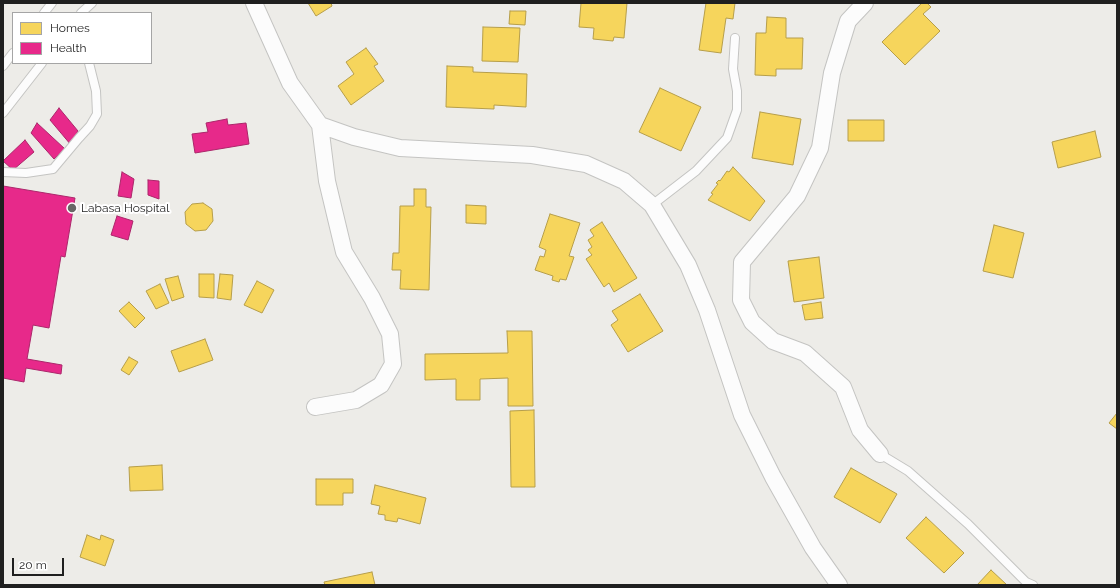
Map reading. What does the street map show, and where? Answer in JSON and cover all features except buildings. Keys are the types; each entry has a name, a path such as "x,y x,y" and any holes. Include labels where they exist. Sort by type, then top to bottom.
{"street":[{"path":"254,3 290,83 320,125 327,181 344,252 372,298 390,334 393,364 381,385 356,400 316,407"},
{"path":"865,3 848,21 832,73 820,148 797,196 742,262 741,300 752,322 773,341 804,353 843,387 860,430 880,454"},
{"path":"320,125 354,137 400,148 532,155 586,164 624,181 652,205 688,265 707,310 742,415 773,477 813,548 839,585"}],"lane":[{"path":"45,12 52,3"},
{"path":"82,12 92,3"},
{"path":"652,205 696,171 727,138 737,110 733,69 735,38"},
{"path":"3,66 12,54"},
{"path":"3,113 41,64"},
{"path":"3,172 26,173 53,169 90,126 97,114 96,91 89,64"},
{"path":"880,454 908,471 968,524 1026,582 1033,585"}],"place":[{"name":"Labasa Hospital","path":"72,208"}]}
